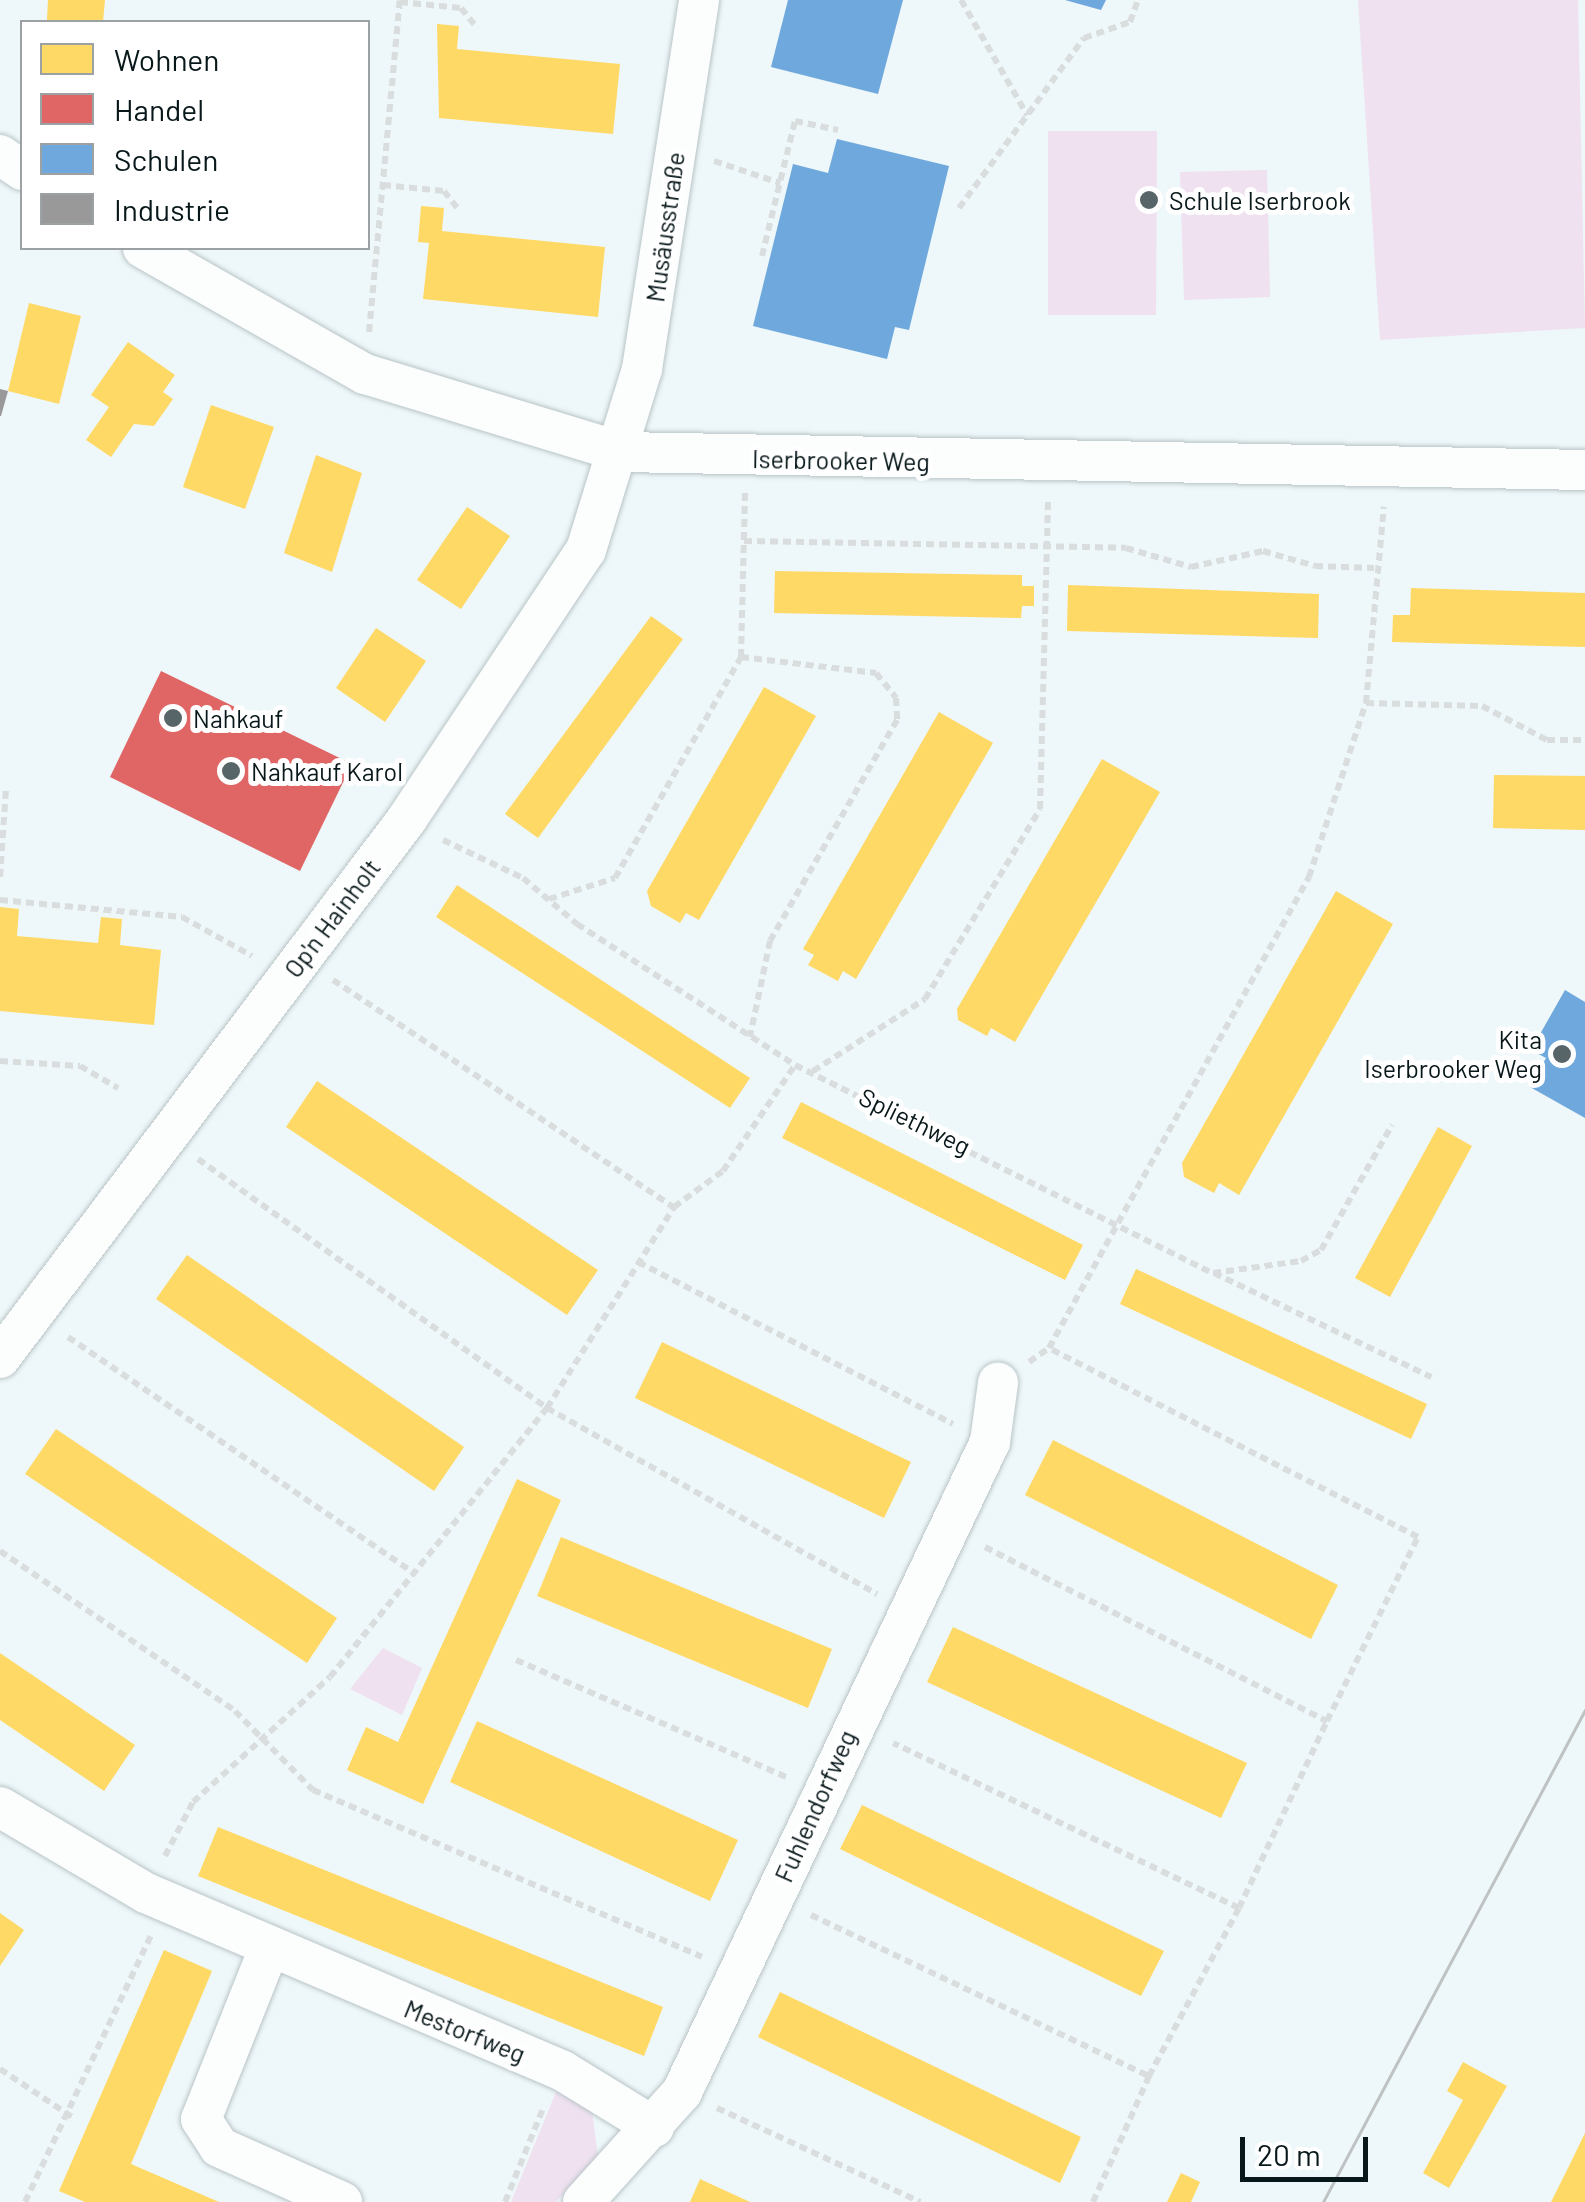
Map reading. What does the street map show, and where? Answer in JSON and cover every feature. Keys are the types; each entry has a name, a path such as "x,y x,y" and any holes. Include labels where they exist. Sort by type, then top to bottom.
{"street":[{"name":"Musäusstraße","path":"622,452 700,0"},
{"name":"Iserbrooker Weg","path":"147,250 365,374 622,452 745,459 1585,470"},
{"name":"Op'n Hainholt","path":"0,1358 164,1135 407,820 586,550 622,452"},
{"name":"Fuhlendorfweg","path":"582,2202 682,2092 741,1973 852,1723 990,1442 998,1383"},
{"name":"Mestorfweg","path":"0,1807 156,1898 268,1950 563,2071 654,2127"},
{"path":"268,1950 200,2119 219,2147 342,2202"}],"path":[{"path":"960,0 1028,115"},
{"path":"959,208 1084,38 1130,22 1138,0"},
{"path":"365,374 400,1 461,8 476,28"},
{"path":"762,256 795,121 838,130"},
{"path":"708,160 780,183"},
{"path":"383,186 444,190 458,210"},
{"path":"548,900 615,878 741,658 745,459"},
{"path":"813,1071 925,999 1040,809 1049,462"},
{"path":"998,1383 1049,1348 1309,876 1366,703 1374,568 1391,466"},
{"path":"744,541 1126,548 1191,568 1263,551 1315,566 1374,568"},
{"path":"741,658 860,668 888,684 896,710 770,941 750,1037"},
{"path":"1366,703 1482,706 1547,740 1585,740"},
{"path":"0,877 6,788"},
{"name":"Spliethweg","path":"407,820 548,900 795,1065 1430,1376"},
{"path":"0,900 182,917 261,962"},
{"path":"302,960 674,1206"},
{"path":"0,1060 80,1066 118,1088"},
{"path":"25,2202 72,2117 193,1802 330,1677 547,1408 674,1206 723,1170 795,1065"},
{"path":"1213,1273 1301,1262 1321,1250 1392,1125"},
{"path":"164,1135 547,1408 909,1611"},
{"path":"638,1262 990,1442"},
{"path":"34,1314 413,1572"},
{"path":"1049,1348 1418,1537 1239,1908 1149,2076 1093,2202"},
{"path":"948,1528 1326,1721"},
{"path":"0,1551 236,1712 313,1790 741,1973"},
{"path":"516,1660 820,1792"},
{"path":"852,1723 1239,1908"},
{"path":"774,1897 1149,2076"},
{"path":"0,2069 72,2117"},
{"path":"506,2202 563,2071"},
{"path":"682,2092 920,2202"}],"shaded area":[{"path":"1358,0 1578,0 1585,328 1380,340"},
{"path":"1048,131 1157,131 1156,315 1048,315"},
{"path":"1267,170 1270,297 1184,300 1180,172"},
{"path":"383,1648 422,1668 402,1715 350,1689"},
{"path":"556,2092 592,2110 598,2157 556,2202 511,2202"}],"building: Wohnen":[{"path":"48,0 105,0 103,20 47,20"},
{"path":"437,24 459,26 457,49 620,64 613,134 439,118"},
{"path":"421,206 444,208 442,231 605,247 598,317 423,299 429,243 418,242"},
{"path":"29,303 81,316 59,404 8,391"},
{"path":"128,342 175,375 163,392 173,399 154,426 134,424 111,457 86,440 109,407 91,395"},
{"path":"211,405 274,427 245,509 183,487"},
{"path":"316,455 362,473 332,572 284,553"},
{"path":"467,507 510,536 461,609 417,580"},
{"path":"775,571 1022,575 1022,586 1034,586 1034,606 1022,606 1021,618 774,613"},
{"path":"1068,585 1319,594 1318,638 1067,631"},
{"path":"1411,588 1585,593 1585,647 1392,642 1393,615 1410,615"},
{"path":"651,616 683,639 538,838 505,814"},
{"path":"376,628 426,661 385,722 336,688"},
{"path":"764,687 816,716 699,920 686,913 680,923 651,906 647,891"},
{"path":"939,712 993,743 856,979 843,971 838,981 808,965 814,955 803,949"},
{"path":"1102,759 1160,792 1015,1042 991,1028 987,1036 958,1020 957,1009"},
{"path":"1494,775 1585,776 1585,830 1493,828"},
{"path":"457,885 750,1078 730,1108 436,917"},
{"path":"1336,891 1393,924 1239,1195 1219,1183 1214,1193 1184,1177 1182,1163"},
{"path":"0,907 19,909 17,936 98,943 101,917 122,919 120,945 161,950 154,1025 0,1011"},
{"path":"317,1081 598,1270 567,1315 286,1127"},
{"path":"801,1102 1083,1245 1065,1280 782,1138"},
{"path":"1438,1127 1472,1146 1390,1297 1355,1278"},
{"path":"187,1255 464,1447 434,1491 156,1299"},
{"path":"1136,1269 1427,1404 1411,1439 1120,1304"},
{"path":"662,1342 911,1462 884,1518 635,1398"},
{"path":"56,1429 337,1618 307,1663 25,1474"},
{"path":"1053,1440 1338,1585 1311,1639 1025,1495"},
{"path":"517,1479 561,1500 423,1804 347,1770 366,1727 398,1742"},
{"path":"561,1537 832,1649 808,1708 537,1596"},
{"path":"953,1627 1247,1763 1221,1818 927,1682"},
{"path":"0,1653 135,1745 104,1791 0,1720"},
{"path":"477,1721 738,1840 710,1901 450,1782"},
{"path":"862,1805 1164,1951 1141,1996 840,1849"},
{"path":"218,1827 663,2007 644,2056 198,1876"},
{"path":"0,1913 24,1930 0,1966"},
{"path":"164,1950 212,1971 131,2164 219,2202 85,2202 59,2191"},
{"path":"780,1992 1081,2137 1060,2183 758,2037"},
{"path":"1463,2062 1507,2086 1449,2188 1423,2173 1463,2100 1447,2091"},
{"path":"1585,2133 1585,2202 1551,2202 1571,2162"},
{"path":"1181,2173 1200,2182 1191,2202 1167,2202"},
{"path":"700,2179 750,2202 690,2202"}],"building: Handel":[{"name":"Nahkauf Karol","path":"161,671 352,764 300,871 110,777"}],"building: Schulen":[{"path":"788,0 903,0 878,94 771,67"},
{"path":"1065,0 1106,0 1101,10"},
{"path":"837,139 949,166 909,330 895,327 887,359 753,326 793,164 828,173"},
{"name":"Kita Iserbrooker Weg","path":"1565,990 1585,1002 1585,1118 1530,1087 1546,1058 1531,1050"}],"building: Industrie":[{"path":"0,389 8,391 1,416 0,416"}],"tram line":[{"path":"1323,2202 1585,1710"}],"place":[{"name":"Schule Iserbrook","path":"1149,200"},
{"name":"Nahkauf","path":"173,718"},
{"name":"Nahkauf Karol","path":"231,771"},
{"name":"Kita Iserbrooker Weg","path":"1562,1054"}]}
